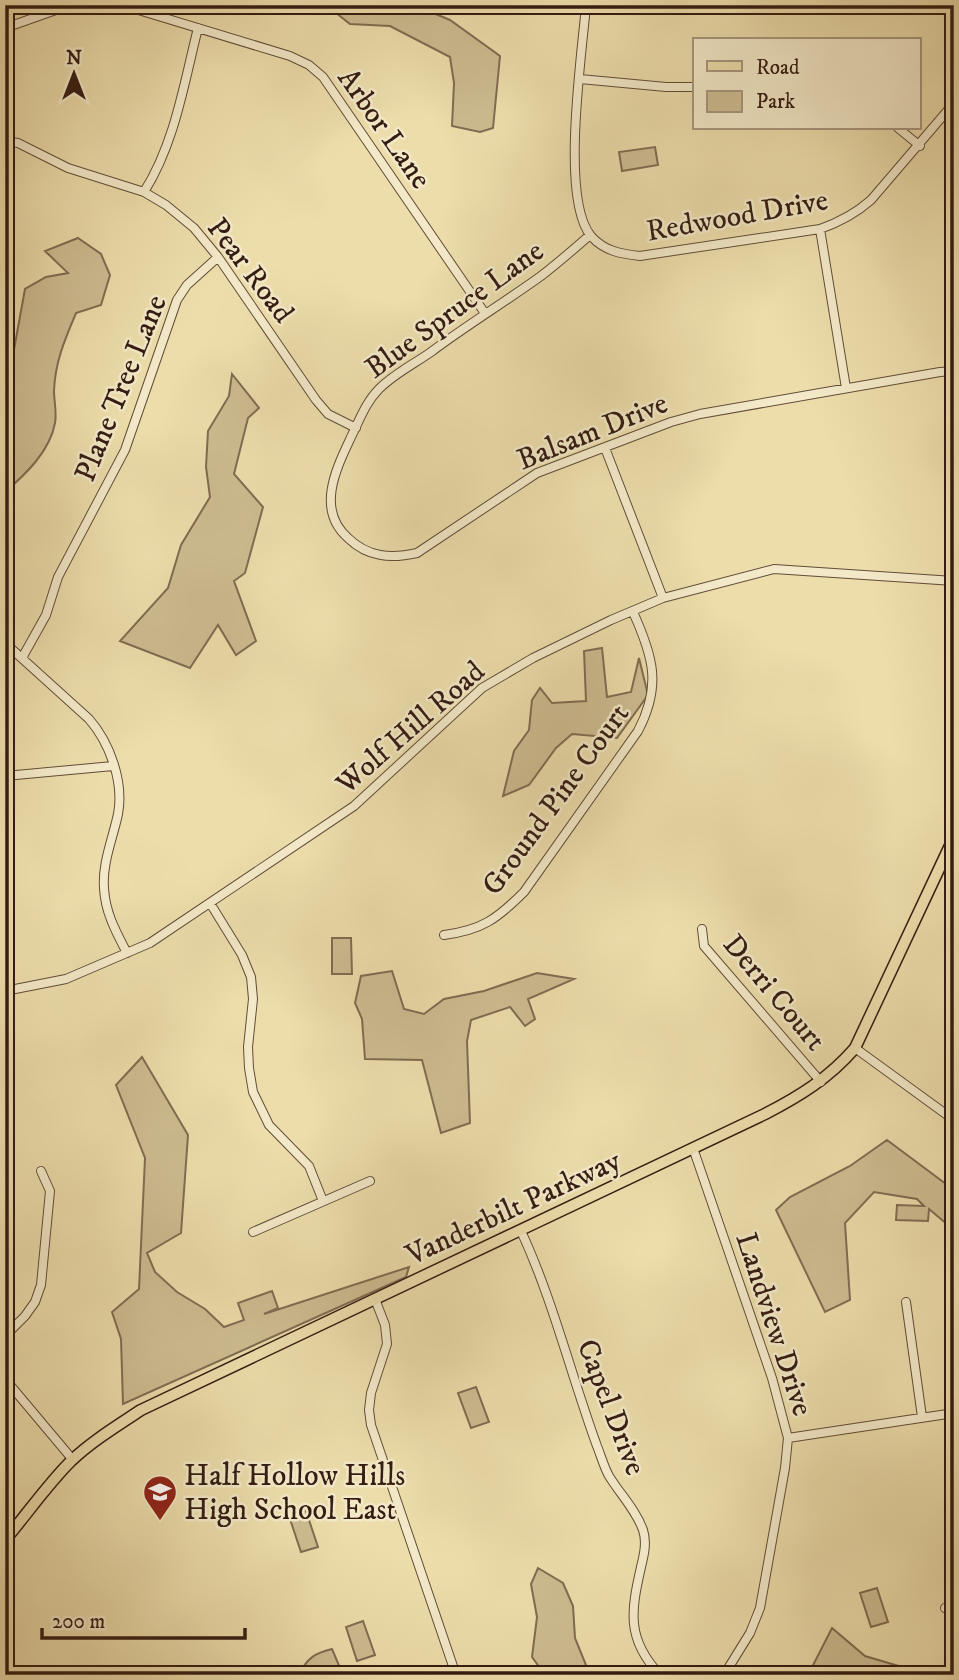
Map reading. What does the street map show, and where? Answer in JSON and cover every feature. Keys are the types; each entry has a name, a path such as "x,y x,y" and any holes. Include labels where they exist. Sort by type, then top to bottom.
{"main road":[{"name":"Vanderbilt Parkway","path":"5,1540 72,1460 104,1433 141,1410 765,1114 799,1097 821,1082 838,1068 855,1048 954,837"}],"street":[{"path":"5,28 70,5"},
{"name":"Arbor Lane","path":"122,5 290,56 309,65 323,77 484,312"},
{"path":"586,5 575,178 577,200 590,235"},
{"path":"144,192 162,159 173,130 198,27"},
{"path":"580,79 666,87 693,86"},
{"name":"Redwood Drive","path":"590,235 603,246 618,253 640,256 820,229 857,212 871,200 920,146 954,103"},
{"path":"900,130 920,146"},
{"name":"Pear Road","path":"5,141 18,143 68,168 144,192 166,205 194,228 218,257 316,400 328,414 356,428"},
{"path":"820,229 846,388"},
{"name":"Blue Spruce Lane","path":"356,428 369,400 381,387 484,312 543,274 590,235"},
{"name":"Plane Tree Lane","path":"22,658 46,615 58,577 125,450 177,300 187,285 218,257"},
{"name":"Balsam Drive","path":"356,428 336,469 331,488 330,503 335,520 344,535 358,548 376,555 396,558 416,553 442,538 537,473 671,422 700,414 954,371"},
{"path":"605,448 663,598"},
{"name":"Wolf Hill Road","path":"5,991 66,979 150,943 354,806 482,688 533,658 663,598 774,569 954,581"},
{"name":"Ground Pine Court","path":"444,935 471,931 502,914 524,892 638,731 648,713 654,673 633,612"},
{"path":"5,643 94,726 107,746 118,790 118,811 105,865 103,886 110,918 127,953"},
{"path":"5,776 113,766"},
{"path":"210,903 237,945 251,977 253,999 248,1046 253,1092 268,1125 309,1166 323,1201"},
{"name":"Derri Court","path":"702,929 704,946 821,1082"},
{"path":"855,1048 954,1120"},
{"name":"Landview Drive","path":"693,1148 772,1378 788,1438 760,1608 750,1633 724,1675"},
{"path":"5,1336 30,1309 41,1285 50,1191 41,1171"},
{"path":"253,1232 370,1181"},
{"name":"Capel Drive","path":"520,1231 537,1267 608,1474 643,1531 645,1545 632,1614 641,1651 660,1675"},
{"path":"375,1299 385,1325 387,1344 371,1393 371,1425 456,1675"},
{"path":"906,1302 922,1418"},
{"path":"5,1379 72,1460"},
{"path":"788,1438 954,1413"}],"green space":[{"path":"326,5 414,5 450,20 500,56 493,128 480,132 452,126 454,83 450,57 390,26 350,24"},
{"path":"655,147 658,165 622,171 619,152"},
{"path":"78,238 101,254 110,275 101,305 76,313 64,341 55,380 55,423 48,443 29,470 5,492 5,447 12,433 9,377 25,289 46,277 68,273 45,251"},
{"path":"232,374 259,408 248,418 234,474 263,507 245,573 234,581 256,641 236,655 218,625 190,668 120,641 168,588 181,545 210,497 206,467 208,431 229,396"},
{"path":"602,648 607,697 631,692 639,658 648,695 617,738 572,734 556,748 529,785 503,796 514,751 529,730 532,700 540,688 552,703 586,701 584,651"},
{"path":"332,938 351,938 352,974 332,974"},
{"path":"392,971 404,1009 424,1014 444,999 484,991 537,973 574,979 528,999 535,1019 525,1026 510,1007 471,1020 467,1041 470,1123 441,1133 422,1060 365,1059 362,1019 355,1003 361,976"},
{"path":"142,1057 188,1135 181,1233 147,1253 155,1272 177,1292 205,1309 224,1327 244,1320 238,1303 272,1291 278,1308 264,1314 409,1267 406,1277 123,1404 121,1339 112,1312 139,1289 145,1158 116,1085"},
{"path":"887,1140 954,1190 954,1245 948,1225 929,1209 928,1221 896,1220 897,1205 924,1206 917,1199 874,1192 845,1223 850,1300 825,1312 776,1210 790,1197 850,1166"},
{"path":"476,1387 489,1422 471,1428 458,1393"},
{"path":"305,1508 318,1547 301,1552 288,1513"},
{"path":"538,1568 563,1583 573,1606 575,1638 590,1675 545,1675 532,1657 537,1617 531,1584"},
{"path":"877,1588 888,1622 871,1627 860,1593"},
{"path":"363,1621 375,1655 357,1661 346,1627"},
{"path":"832,1628 865,1656 912,1670 919,1675 808,1675"},
{"path":"332,1649 343,1675 299,1675 312,1657"}],"place":[{"name":"Half Hollow Hills High School East","path":"160,1522"}]}
